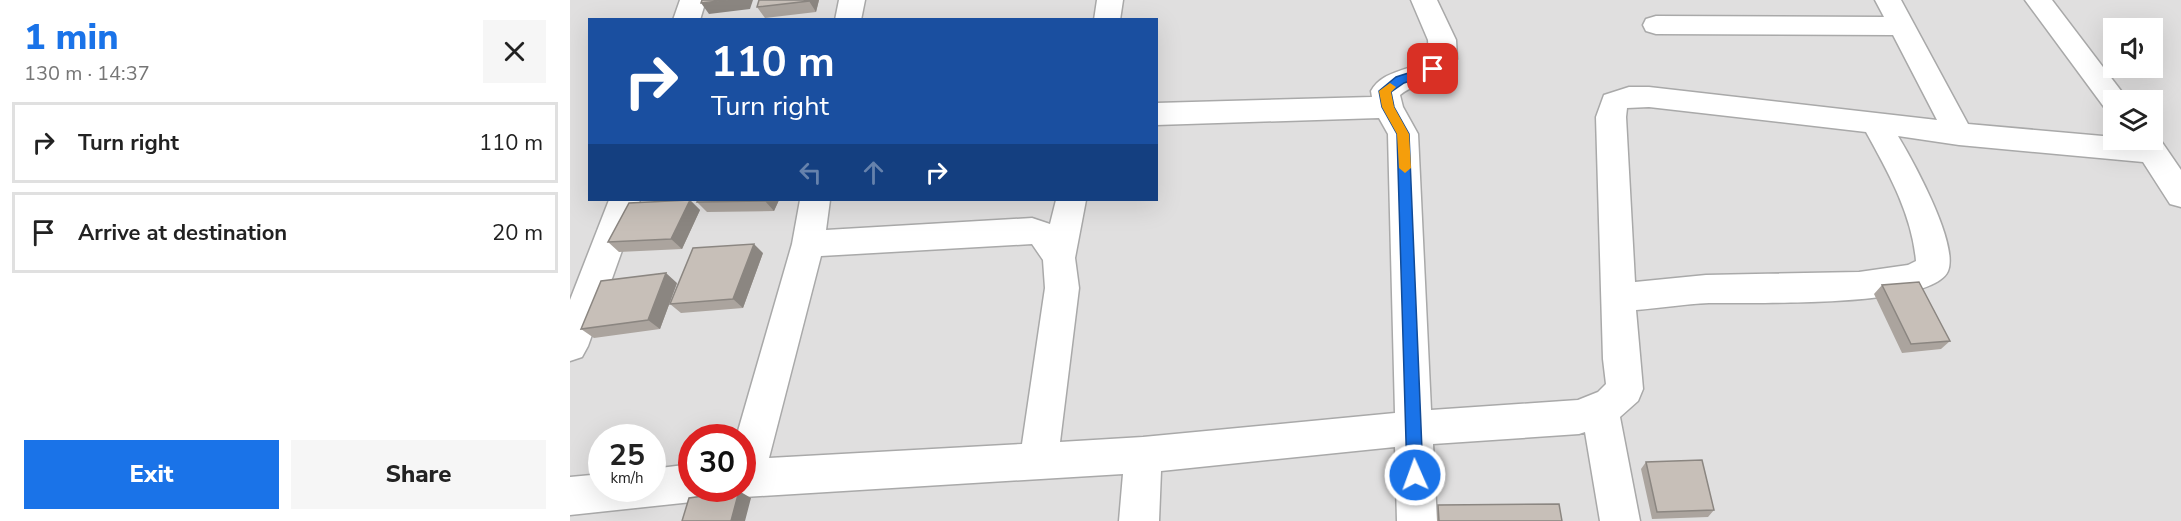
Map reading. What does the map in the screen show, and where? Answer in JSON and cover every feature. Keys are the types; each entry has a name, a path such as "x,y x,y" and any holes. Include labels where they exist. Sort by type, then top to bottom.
{"street":[{"path":"687,18 693,0"},
{"path":"848,18 852,0"},
{"path":"1107,18 1110,0"},
{"path":"1417,521 1403,134 1388,107 1385,91 1400,80 1433,69 1443,58 1442,40 1424,0"},
{"path":"2038,0 2106,90"},
{"path":"1656,25 1895,13 1959,134"},
{"path":"756,477 1143,455 1414,428 1579,417 1611,404 1625,389 1618,298 1611,117 1614,102 1629,97 1649,97 1875,122 1959,134 2103,143"},
{"path":"1158,114 1388,107"},
{"path":"1618,298 1706,289 1859,286 1913,278 1933,268 1932,250 1908,182 1875,122"},
{"path":"2152,150 2181,195"},
{"path":"570,346 624,201"},
{"path":"756,431 808,244 815,201"},
{"path":"1038,461 1062,288 1059,258 1071,201"},
{"path":"808,244 1032,231 1044,235 1059,258"},
{"path":"1600,408 1620,521"},
{"path":"1139,521 1143,455"},
{"path":"570,496 588,494"}],"shaded area":[{"path":"570,0 2181,0 2181,521 570,521"}],"building":[{"path":"702,0 728,0 701,3"},
{"path":"759,0 809,0 809,1 757,7"},
{"path":"690,201 671,239 608,242 629,203"},
{"path":"698,201 765,201 697,202"},
{"path":"754,244 733,299 670,304 693,248"},
{"path":"666,273 648,320 581,329 601,281"},
{"path":"1919,282 1950,341 1911,344 1882,285"},
{"path":"1702,460 1714,510 1657,512 1646,462"},
{"path":"688,502 736,502 731,521 682,521"},
{"path":"1559,504 1562,521 1439,521 1438,505"}],"slow traffic":[{"path":"1390,87 1385,91 1388,107 1403,134 1405,168"}],"route":[{"path":"1415,475 1403,134 1388,107 1385,91 1400,80 1433,69"}]}
